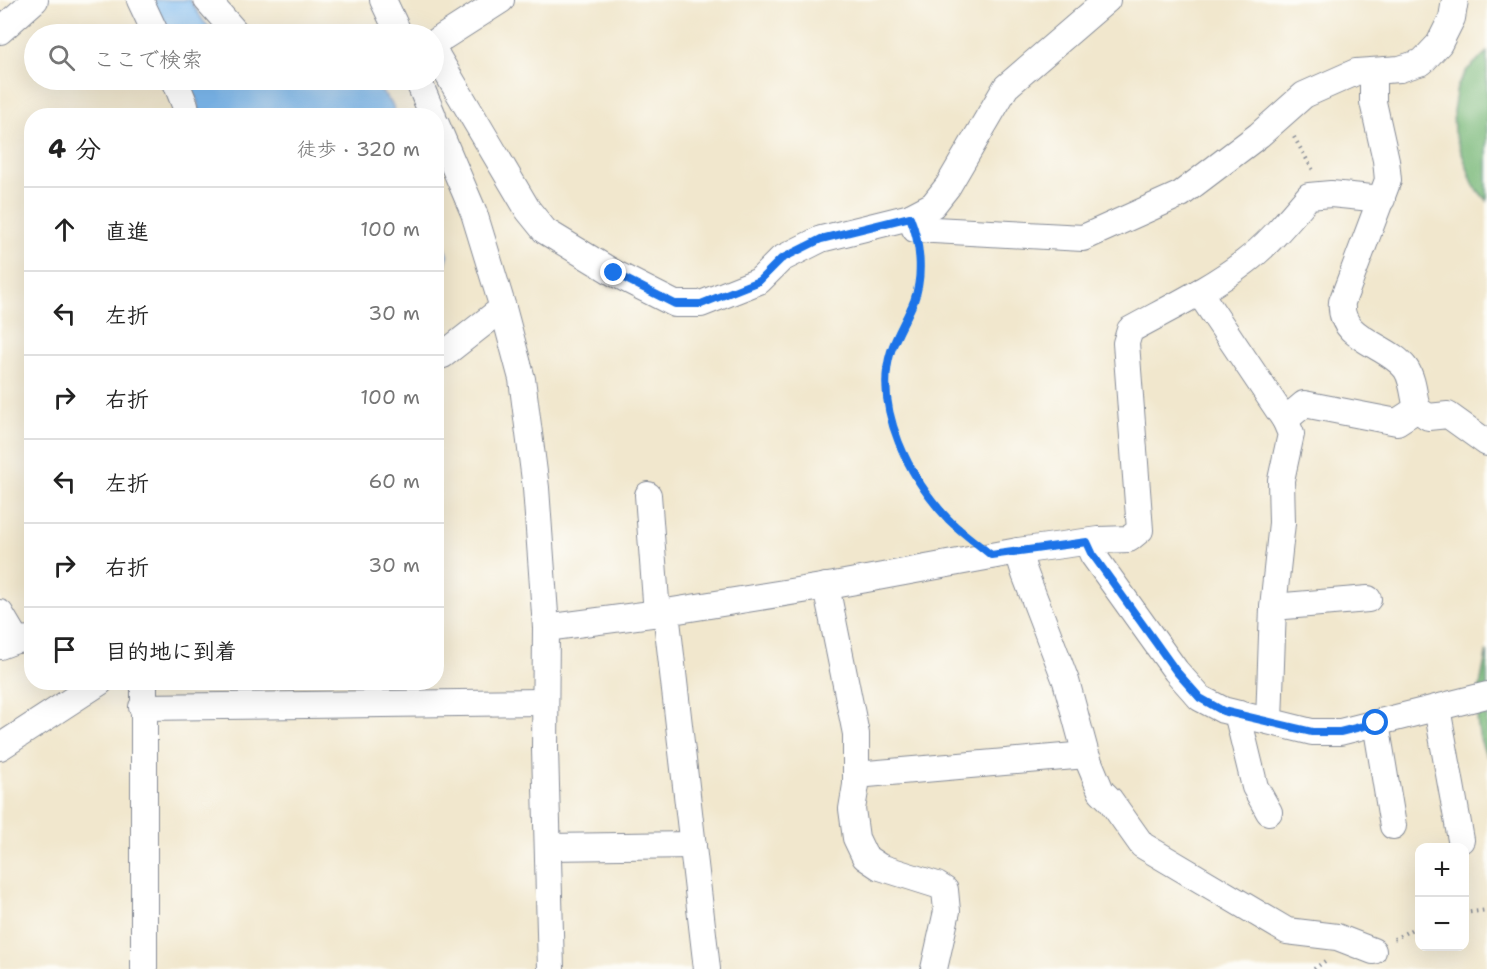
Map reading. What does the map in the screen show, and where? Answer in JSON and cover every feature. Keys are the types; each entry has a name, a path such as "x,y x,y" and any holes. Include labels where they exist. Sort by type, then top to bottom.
{"street":[{"path":"0,31 35,0"},
{"path":"140,0 151,24"},
{"path":"207,0 228,24"},
{"path":"383,0 394,24"},
{"path":"444,37 501,0"},
{"path":"912,223 933,205 948,186 1006,87 1107,0"},
{"path":"444,68 528,210 545,231 614,273 675,304 701,304 759,281 781,259 821,239 912,223 1083,238 1181,194 1213,171 1304,95 1356,72 1400,69 1422,63 1439,44 1452,18 1455,0"},
{"path":"1373,71 1373,102 1386,160 1388,180 1342,302 1341,314 1349,327 1370,344 1401,363 1408,371 1417,409 1428,417 1448,415 1487,443"},
{"path":"179,90 186,108"},
{"path":"422,90 430,108"},
{"path":"444,143 474,213 503,308 524,390 536,488 546,628 545,702 551,969"},
{"path":"546,628 661,613 826,586 991,555 1087,542 1129,539 1140,530 1131,380 1126,343 1130,330 1199,292 1245,262 1309,196 1331,194 1382,199"},
{"path":"1199,292 1285,420 1291,434 1281,480 1282,523 1272,607 1269,721"},
{"path":"444,354 503,308"},
{"path":"1285,420 1304,404 1397,422 1417,409"},
{"path":"648,495 707,969"},
{"path":"1087,542 1093,555 1176,671 1200,698 1223,711 1312,732 1340,732 1487,695"},
{"path":"1018,551 1066,681 1086,755 1101,791 1142,845 1287,931 1337,937 1373,951"},
{"path":"826,586 856,734 856,775 852,809 856,838 865,857 880,867 937,885 945,890 947,911 934,969"},
{"path":"1272,607 1368,599"},
{"path":"0,613 16,642"},
{"path":"0,747 88,690"},
{"path":"144,969 143,695 545,702"},
{"path":"1437,708 1461,840"},
{"path":"1239,714 1255,788 1269,813"},
{"path":"1376,723 1393,826"},
{"path":"856,775 1086,755"},
{"path":"548,847 693,845"}],"path":[{"path":"1281,115 1314,171 1331,194"},
{"path":"912,223 920,263 918,287 887,368 886,392 890,414 909,466 935,504 951,522 991,555"},
{"path":"1469,912 1487,910"}],"green space":[{"path":"1487,52 1487,201 1474,186 1454,132 1453,111 1457,87 1467,70"},
{"path":"1487,651 1487,756 1478,731 1477,718 1479,691"}],"water":[{"path":"155,0 190,0 206,24 162,24 152,2"},
{"path":"192,90 380,90 393,108 199,108"},
{"path":"444,244 448,255 444,269"}],"route":[{"path":"614,273 675,304 701,304 759,281 781,259 821,239 910,217 915,229 920,263 918,287 892,350 887,368 886,392 890,414 909,466 935,504 951,522 991,555 1087,542 1093,555 1176,671 1200,698 1223,711 1312,732 1340,732 1376,723"}]}
